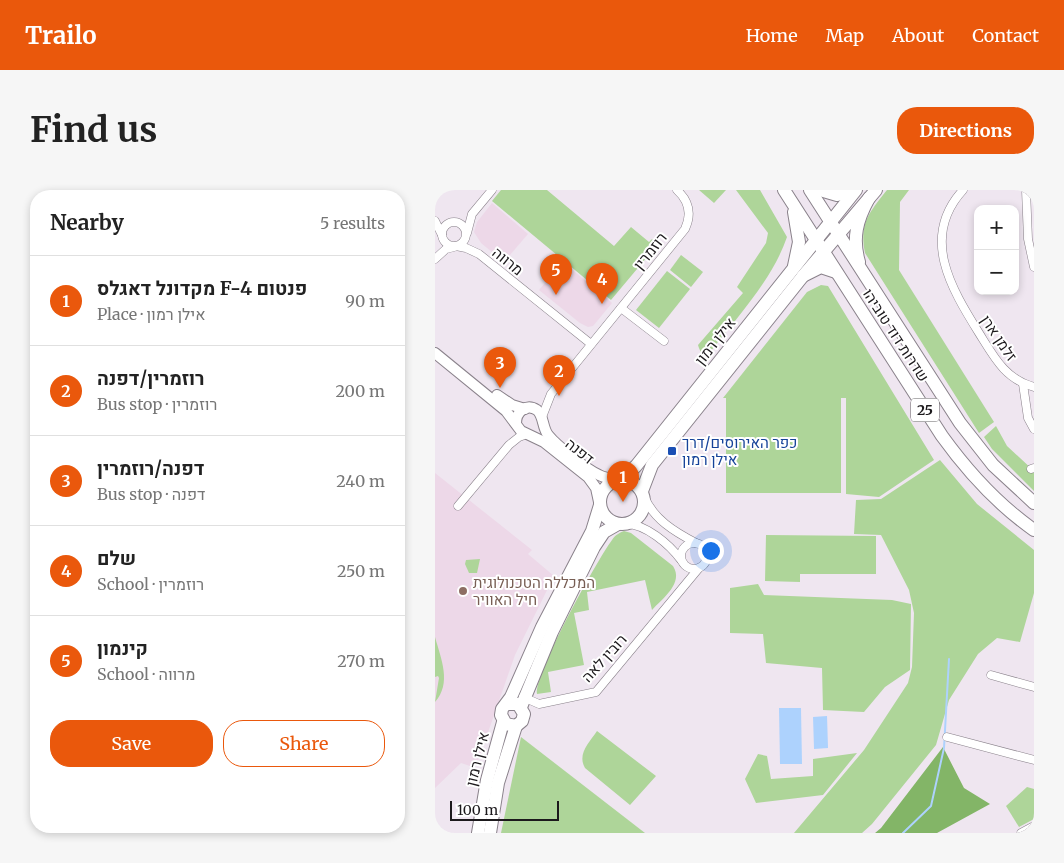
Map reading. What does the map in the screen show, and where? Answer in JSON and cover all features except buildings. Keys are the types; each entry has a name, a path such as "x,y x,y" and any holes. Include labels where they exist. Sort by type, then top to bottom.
{"main road":[{"name":"שדרות דוד טוביהו","path":"810,190 978,448 1010,484 1034,503"},
{"path":"821,190 837,195 851,190"},
{"name":"אילן רמון","path":"620,480 636,466 855,190"},
{"name":"שדרות דוד טוביהו","path":"787,194 960,461 995,500 1034,530"},
{"path":"787,194 798,226 799,242 794,266"},
{"name":"אילן רמון","path":"643,494 652,465 823,251 872,194"},
{"path":"862,272 856,253 856,225 872,194"},
{"path":"803,276 821,267 836,272"},
{"path":"620,480 632,482 643,494 641,512 635,520 604,532 595,547 552,632 522,702 524,718 509,724 501,712 507,704 542,627 592,530 604,488 620,480"},
{"path":"600,503 606,517 622,524"},
{"path":"507,704 522,702"},
{"name":"אילן רמון","path":"478,833 487,780 509,724"},
{"name":"אילן רמון","path":"490,833 509,724"}],"street":[{"path":"436,257 463,243 472,214 491,190"},
{"name":"רוזמרין","path":"542,419 551,394 687,224 688,206 677,190"},
{"name":"זלמן ארן","path":"963,190 947,212 943,226 942,243 945,270 957,297 995,358 1008,375 1023,384 1034,387"},
{"path":"1026,190 1028,239 1034,266"},
{"path":"436,257 443,237 443,229 453,222 472,214"},
{"path":"435,217 463,226 466,235"},
{"path":"435,221 447,244 455,246"},
{"name":"מרווה","path":"466,235 479,254"},
{"name":"מרווה","path":"455,246 466,248 479,254 591,344"},
{"path":"621,308 664,341"},
{"path":"435,345 508,403 538,411 542,419 538,431 519,437 509,446 457,506"},
{"path":"435,353 506,411 521,431 528,434"},
{"path":"1023,384 1028,418 1034,429"},
{"name":"רוזמרין","path":"528,408 551,394"},
{"path":"509,446 515,434 518,414 528,408"},
{"name":"דפנה","path":"542,419 546,432 552,439 595,472 620,480"},
{"name":"דפנה","path":"528,434 546,443 588,477 596,488 600,503"},
{"path":"622,524 645,530 670,548 690,568 699,568 705,562 707,554 703,547 659,519 650,510 643,494"},
{"path":"683,586 686,574 681,556 683,548 696,543"},
{"name":"רובין לאה","path":"522,702 539,704 596,692 699,568"},
{"path":"991,675 1034,687"},
{"path":"947,737 1034,760"},
{"path":"1021,833 1034,826"}],"shaded area":[{"path":"492,203 528,234 504,262 481,243 474,232 477,222"},
{"path":"563,262 612,303 593,326 588,327 580,323 539,290"},
{"path":"435,473 532,550 528,554 554,576 515,655 477,764 472,762 470,766 461,763 435,788"}],"green space":[{"path":"501,190 547,190 614,246 631,227 649,242 652,239 658,244 611,300 492,201"},
{"path":"699,190 726,190 714,203"},
{"path":"736,190 760,190 787,237 763,284 708,355 706,355 701,352 698,345 743,293 737,287 766,243 768,233"},
{"path":"887,190 909,190 900,202 899,270 994,422 979,433 865,253 863,234 867,219"},
{"path":"681,255 703,272 691,287 670,270"},
{"path":"667,271 690,289 659,328 636,310"},
{"path":"821,285 828,286 934,460 879,497 846,494 846,398 841,398 841,493 726,493 726,398 723,398 807,292"},
{"path":"996,426 1007,446 1034,471 1034,491 992,449 984,437"},
{"path":"940,460 977,504 1034,550 1034,593 1020,642 997,638 978,654 949,700 936,745 872,824 862,833 794,833 864,750 908,683 912,667 914,613 909,590 881,535 854,534 856,500 881,499"},
{"path":"624,531 631,533 673,566 676,578 671,590 652,610 645,580 587,592 589,610 574,613 584,665 548,672 551,692 537,694 545,664 581,592 613,538"},
{"path":"766,535 876,536 876,574 800,574 800,582 765,581"},
{"path":"480,559 477,573 469,573 465,564 466,560"},
{"path":"758,584 764,595 892,600 911,604 910,670 885,687 864,712 823,710 822,668 766,663 763,634 730,633 730,588"},
{"path":"435,637 444,671 444,679 440,695 435,702 439,678 438,676 435,677"},
{"path":"597,731 656,776 630,805 585,768 582,758 583,753"},
{"path":"521,737 645,833 501,833"},
{"path":"943,747 964,788 990,804 937,833 875,833 881,828"},
{"path":"857,753 823,795 756,803 745,779 758,754 767,756 771,779 813,776 813,759"},
{"path":"1027,787 1034,789 1034,819 1019,827 1006,806"}],"water":[{"path":"779,708 801,708 802,764 780,764"},
{"path":"827,716 828,748 814,749 813,717"}],"waterway":[{"path":"903,833 931,806 944,748 949,659"}],"place":[{"name":"קינמון","path":"556,295"},
{"name":"שלם","path":"602,304"},
{"name":"דפנה/רוזמרין","path":"500,388"},
{"name":"רוזמרין/דפנה","path":"559,396"},
{"name":"כפר האירוסים/דרך אילן רמון","path":"672,451"},
{"name":"מקדונל דאגלס F-4 פנטום","path":"623,502"},
{"name":"המכללה הטכנולוגית חיל האוויר","path":"463,591"}]}
